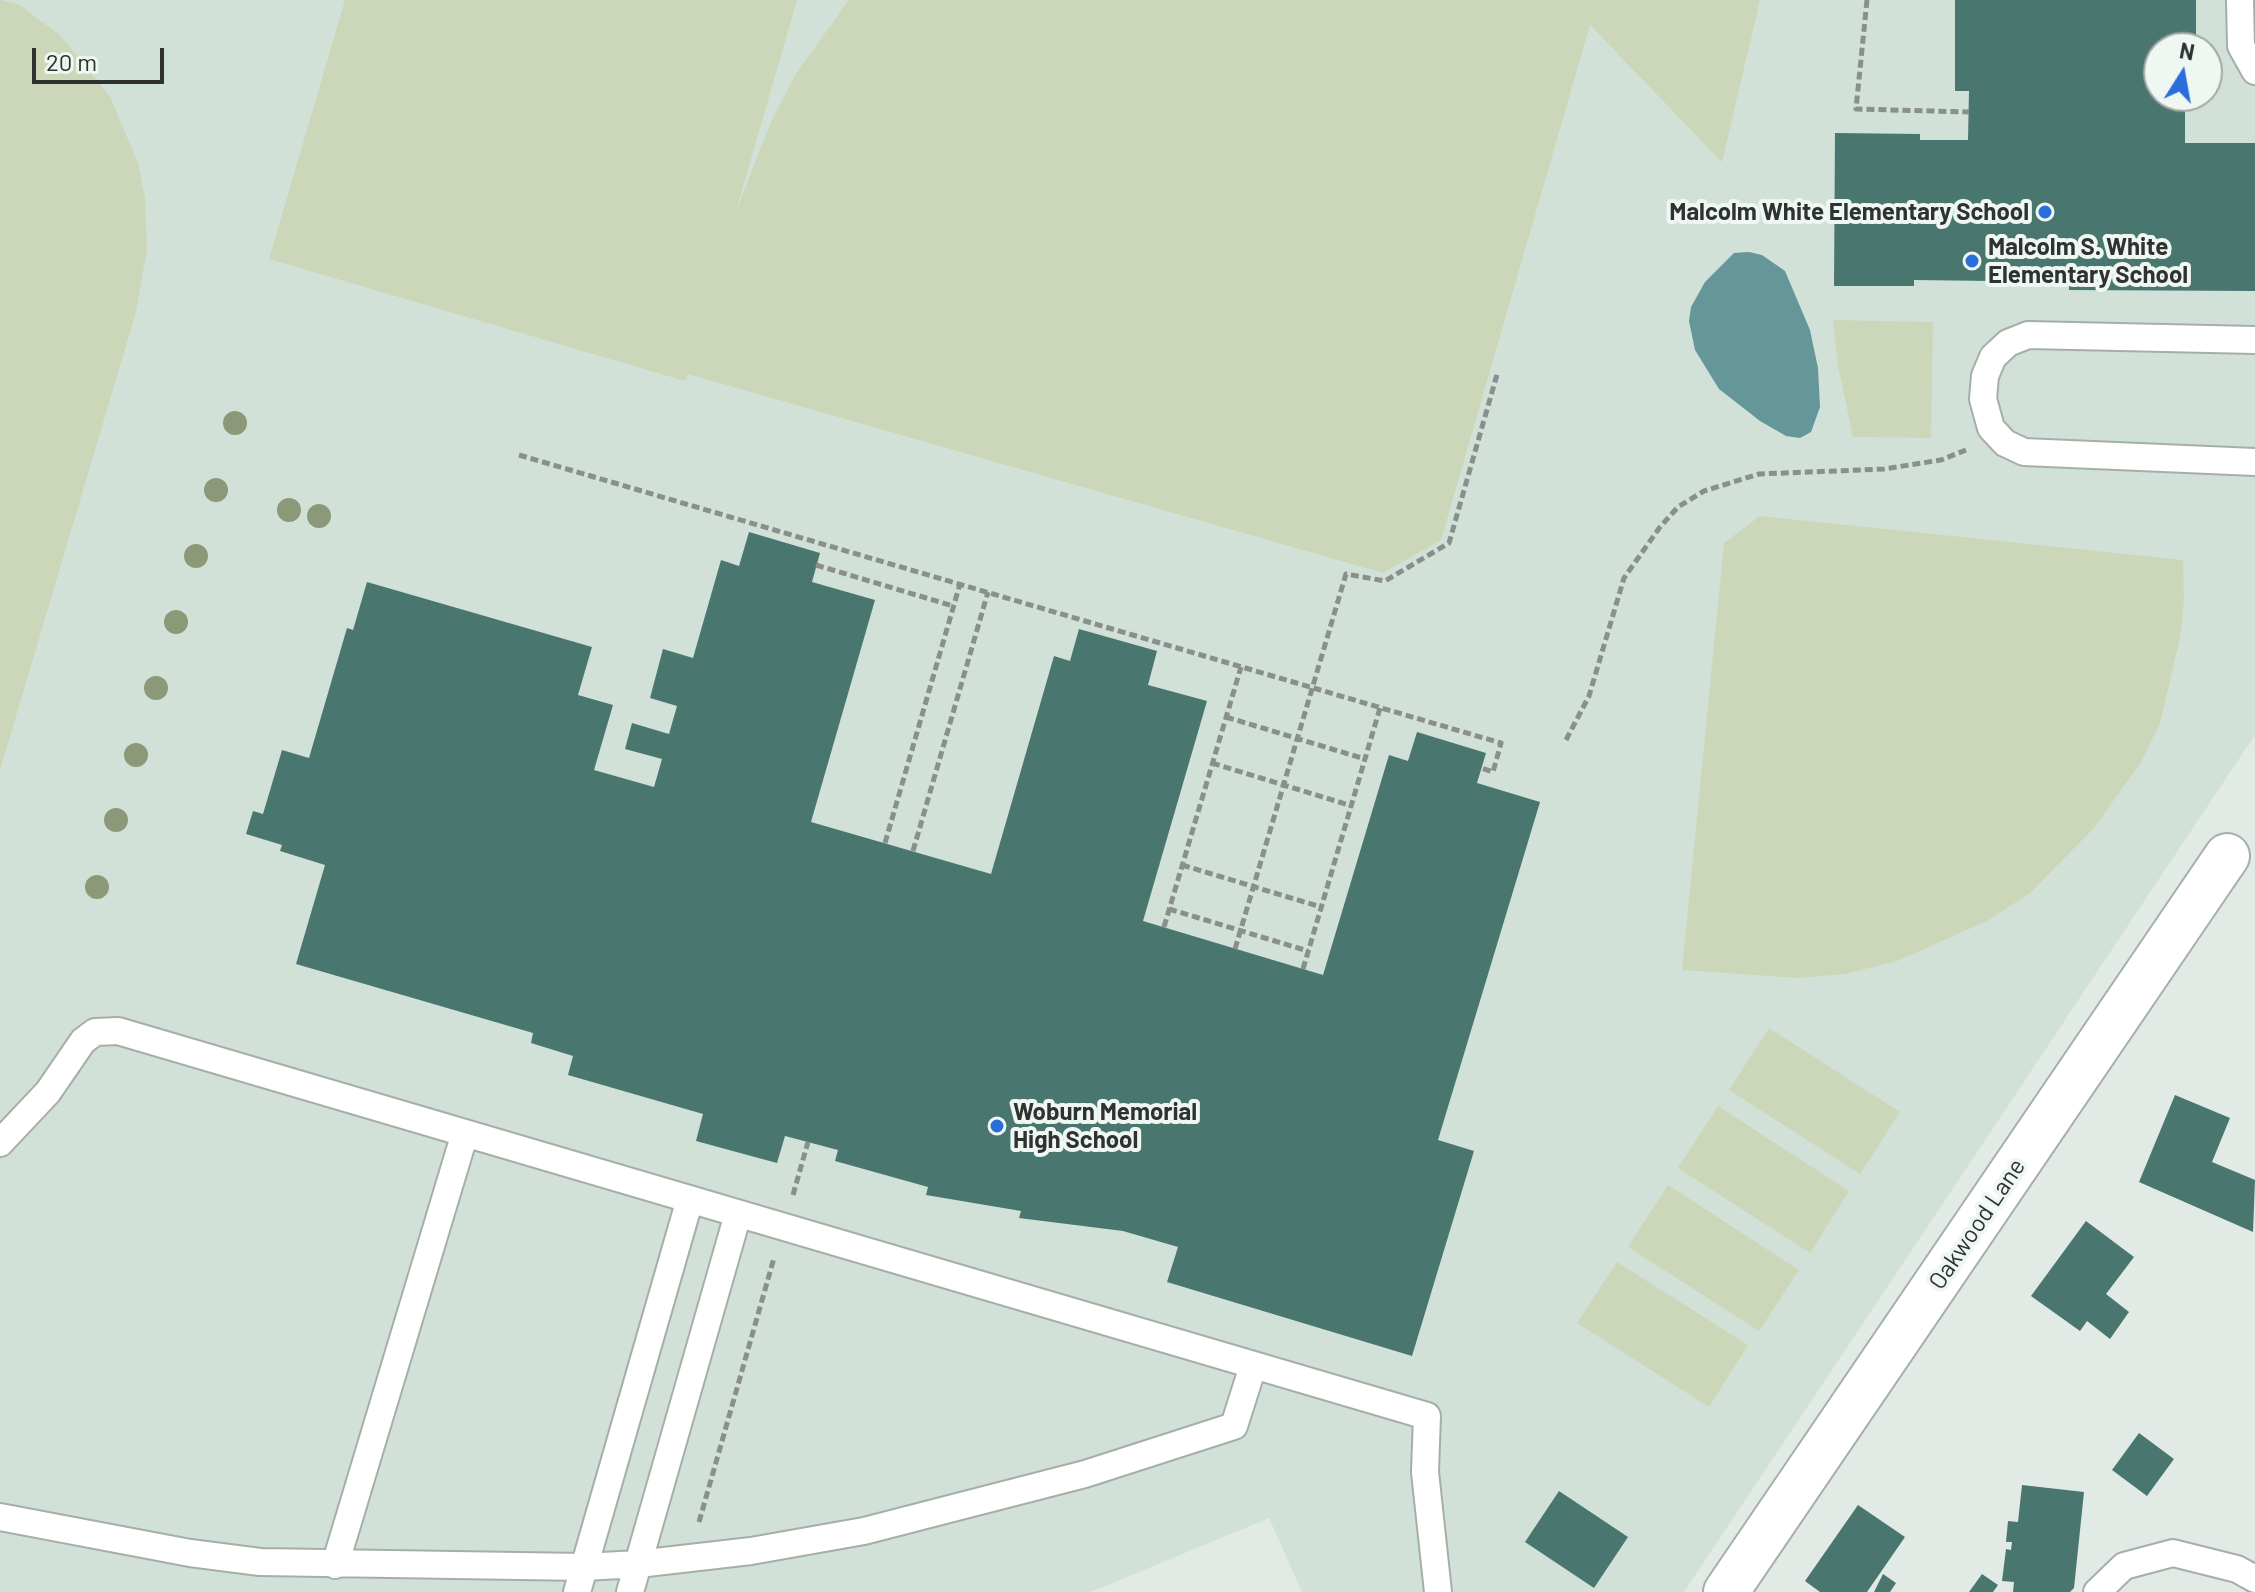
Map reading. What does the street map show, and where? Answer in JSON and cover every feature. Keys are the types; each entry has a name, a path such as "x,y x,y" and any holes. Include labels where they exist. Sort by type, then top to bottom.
{"street":[{"name":"Oakwood Lane","path":"1726,1592 2227,856"}],"lane":[{"path":"2240,0 2241,46 2255,71"},
{"path":"2255,340 2038,335 2018,339 1993,357 1985,376 1984,409 1991,428 2005,443 2024,452 2255,462"},
{"path":"0,1143 52,1087 83,1041 103,1030 118,1031 1427,1416 1425,1472 1438,1592"},
{"path":"335,1565 465,1133"},
{"path":"580,1580 690,1199"},
{"path":"630,1592 738,1214"},
{"path":"0,1517 213,1556 580,1580 638,1564 864,1531 975,1505 1085,1474 1234,1426 1253,1366"},
{"path":"2097,1592 2124,1566 2173,1553 2237,1569 2255,1579"}],"path":[{"path":"1867,0 1856,109 1969,112"},
{"path":"1235,949 1346,574 1385,581 1449,543 1498,371"},
{"path":"1566,740 1589,696 1624,578 1678,507 1704,491 1759,474 1884,469 1941,460 1964,451 1991,428"},
{"path":"519,455 1501,743 1493,772 1481,768"},
{"path":"816,565 953,606"},
{"path":"885,843 960,584"},
{"path":"913,851 988,592"},
{"path":"1164,927 1241,667"},
{"path":"1303,969 1380,708"},
{"path":"1226,717 1365,759"},
{"path":"1212,763 1352,806"},
{"path":"1182,865 1321,907"},
{"path":"1169,909 1308,951"},
{"path":"689,1558 808,1142"}],"shaded area":[{"name":"Woburn Memorial High School","path":"0,0 2255,0 2255,735 1684,1592 1302,1592 1269,1518 1091,1592 0,1592"}],"green space":[{"path":"0,0 18,4 60,35 110,97 138,163 145,198 147,249 136,312 0,770"},
{"path":"345,0 797,0 736,211 771,122 795,75 849,0 1760,0 1722,162 1590,25 1441,540 1383,573 688,374 685,381 269,259"},
{"path":"1833,320 1933,322 1931,438 1853,437 1838,366"},
{"path":"1760,516 2183,560 2184,600 2180,638 2160,723 2141,762 2094,828 2030,893 1987,921 1897,961 1845,974 1798,978 1682,970 1724,543"},
{"path":"1769,1028 1900,1112 1860,1174 1729,1090"},
{"path":"1718,1106 1849,1191 1810,1253 1678,1168"},
{"path":"1668,1185 1799,1270 1759,1331 1628,1247"},
{"path":"1617,1262 1748,1345 1709,1407 1577,1323"}],"water":[{"path":"1734,253 1762,255 1785,271 1810,330 1818,368 1820,407 1811,432 1800,438 1786,436 1760,421 1719,389 1695,350 1689,321 1691,307 1705,282"}],"building":[{"name":"Malcolm White Elementary School","path":"1955,0 2196,0 2196,32 2143,32 2143,112 2185,112 2185,143 2255,143 2255,291 2069,290 2069,282 1914,280 1914,286 1834,286 1835,133 1920,134 1920,140 1968,140 1969,91 1955,91"},
{"name":"Woburn Memorial High School","path":"749,532 820,553 812,582 875,600 811,822 991,874 1054,656 1070,661 1079,629 1157,651 1148,685 1207,701 1143,921 1323,975 1389,755 1408,761 1417,732 1486,753 1477,783 1540,802 1438,1140 1474,1151 1412,1356 1167,1282 1178,1247 1123,1231 1019,1218 1021,1211 926,1195 928,1187 835,1161 838,1150 785,1136 777,1163 696,1141 703,1114 568,1075 573,1056 531,1043 533,1033 296,964 325,865 280,851 282,845 246,834 253,811 263,814 282,750 309,758 347,628 353,630 367,582 592,647 578,695 613,705 594,770 654,787 662,759 625,749 632,723 669,734 677,706 650,698 663,649 693,658 721,560 739,566"},
{"path":"2175,1095 2230,1118 2212,1162 2255,1180 2253,1232 2139,1182"},
{"path":"2086,1221 2134,1257 2106,1294 2129,1312 2110,1339 2087,1321 2080,1331 2031,1296"},
{"path":"2139,1433 2174,1459 2147,1496 2112,1470"},
{"path":"2022,1485 2084,1492 2074,1588 2070,1592 2013,1592 2014,1582 2002,1581 2006,1549 2011,1550 2012,1542 2006,1542 2008,1521 2018,1522"},
{"path":"1559,1491 1628,1537 1594,1588 1525,1542"},
{"path":"1858,1505 1905,1537 1867,1592 1820,1592 1805,1581"},
{"path":"1883,1574 1896,1583 1890,1592 1874,1592"},
{"path":"1982,1574 1998,1585 1993,1592 1969,1592"}],"place":[{"name":"Malcolm White Elementary School","path":"2045,212"},
{"name":"Malcolm S. White Elementary School","path":"1972,261"},
{"name":"Woburn Memorial High School","path":"997,1126"}]}
